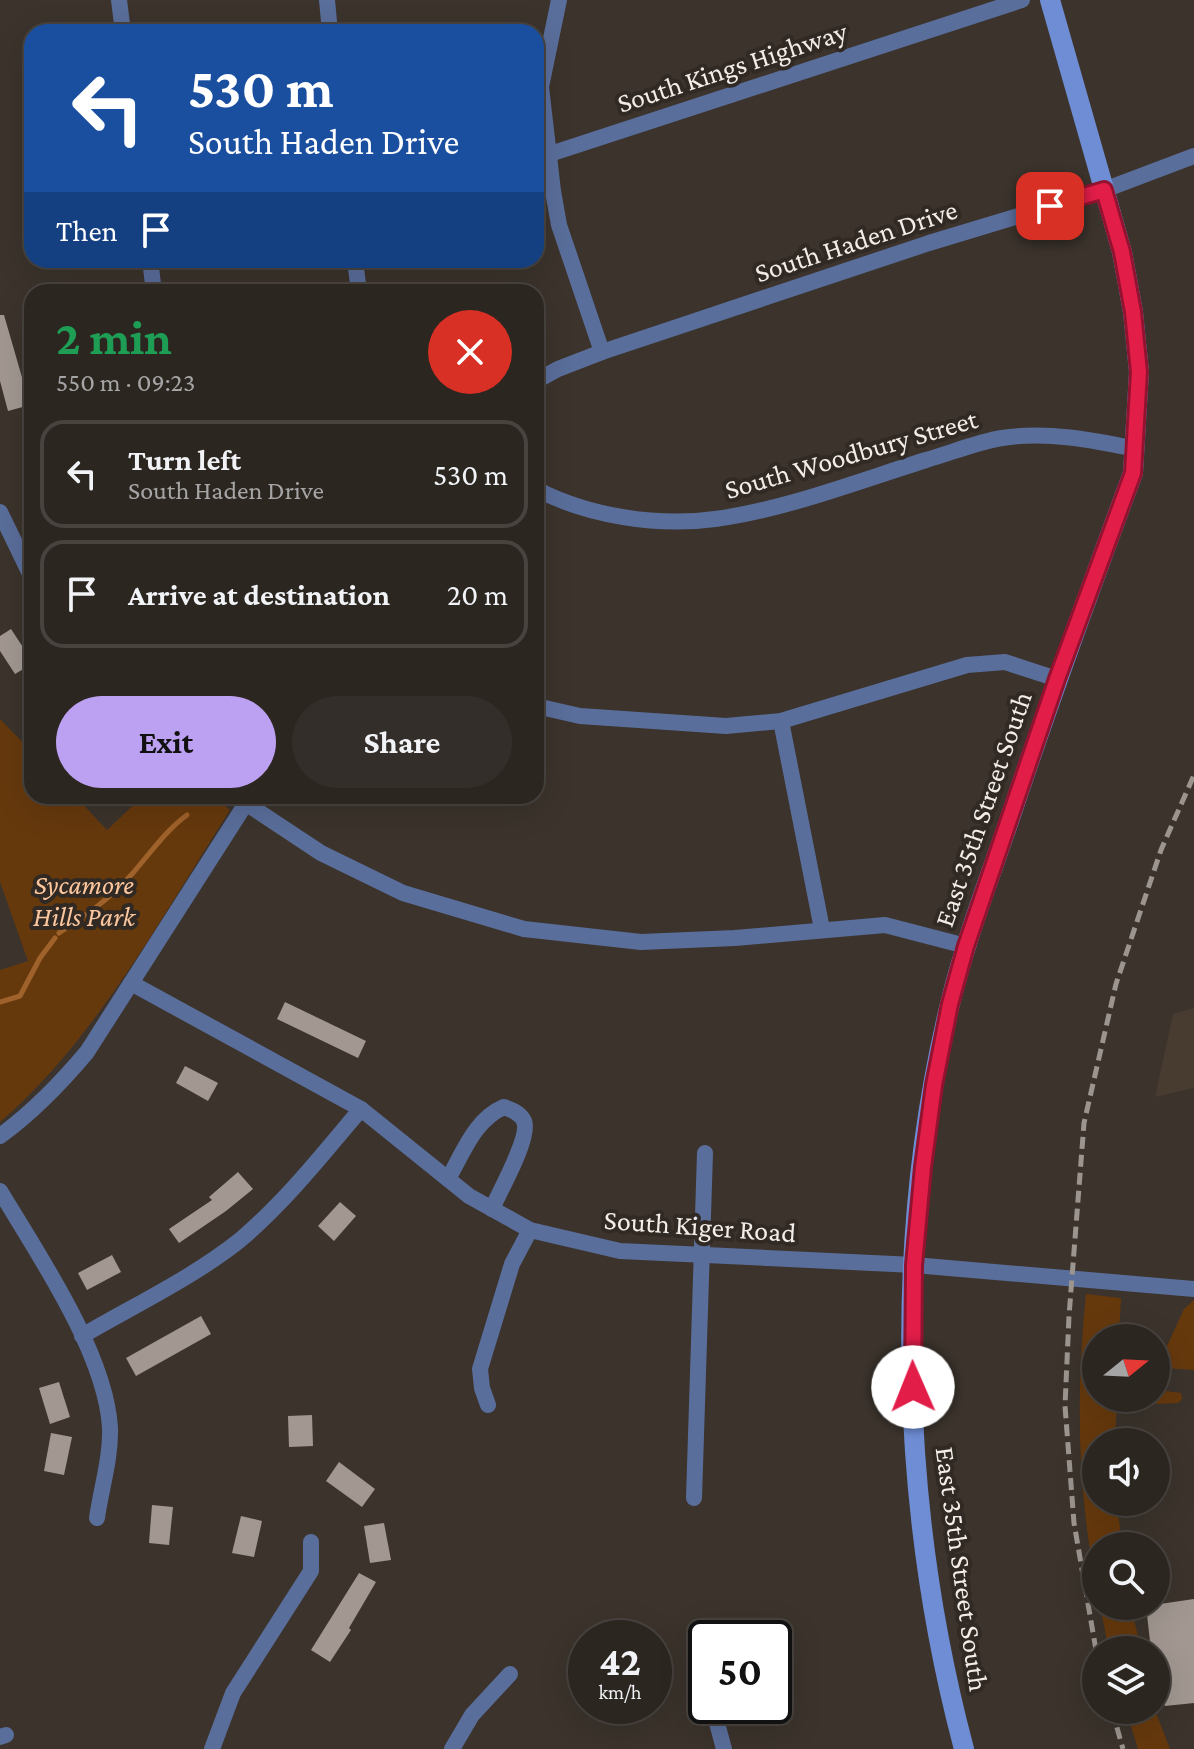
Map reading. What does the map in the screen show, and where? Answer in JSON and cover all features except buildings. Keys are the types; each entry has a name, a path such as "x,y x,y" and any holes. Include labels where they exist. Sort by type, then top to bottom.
{"main road":[{"name":"East 35th Street South","path":"964,1749 938,1633 922,1524 913,1387 914,1265 923,1167 934,1085 950,1004 966,946 1057,679 1133,473 1136,449 1139,372 1133,312 1122,252 1050,0"}],"street":[{"path":"119,0 122,24"},
{"path":"327,0 329,24"},
{"path":"544,72 559,0"},
{"name":"South Kings Highway","path":"550,154 1022,0"},
{"path":"544,109 559,225 602,352"},
{"name":"South Haden Drive","path":"544,377 602,352 929,243 1104,190 1194,156"},
{"name":"South Woodbury Street","path":"544,492 571,503 625,517 681,521 714,519 758,511 1002,438 1081,438 1136,449"},
{"path":"0,512 24,562"},
{"path":"544,708 580,716 726,726 781,721 967,665 1005,662 1057,679"},
{"path":"781,721 822,929"},
{"path":"0,1136 23,1120 87,1052 241,804"},
{"path":"251,804 321,853 403,893 524,929 641,942 735,938 885,925 966,946"},
{"name":"South Kiger Road","path":"131,983 361,1109 469,1196 530,1230 620,1251 914,1265 1194,1289"},
{"path":"448,1179 478,1127 490,1113 504,1107 517,1113 525,1124 525,1137 492,1209"},
{"path":"82,1336 238,1241 292,1192 361,1109"},
{"path":"694,1498 705,1153"},
{"path":"0,1191 40,1256 103,1384 110,1431 97,1518"},
{"path":"488,1405 480,1369 512,1264 530,1230"},
{"path":"212,1749 233,1693 311,1571 311,1542"},
{"path":"452,1749 472,1715 510,1674"},
{"path":"717,1724 724,1749"}],"shaded area":[{"path":"1194,1008 1194,1088 1155,1097 1173,1014"}],"green space":[{"name":"Sycamore Hills Park","path":"0,719 24,744 24,804 83,804 107,830 135,804 223,804 230,810 126,975 97,1015 67,1054 0,1122 0,970 28,961 0,882"},
{"path":"1086,1294 1121,1298 1120,1324 1084,1324"},
{"path":"1194,1300 1194,1370 1170,1368 1170,1339 1184,1309"},
{"path":"1082,1352 1082,1412 1116,1412 1116,1428 1082,1428 1082,1476 1080,1439"},
{"path":"1170,1392 1181,1393 1182,1399 1170,1403"},
{"path":"1086,1516 1119,1516 1120,1532 1088,1532"},
{"path":"1103,1620 1134,1620 1138,1636 1106,1636"},
{"path":"1130,1724 1160,1724 1170,1749 1138,1749"}],"waterway":[{"path":"59,933 115,891 187,815"},
{"path":"0,1002 20,996 40,958 55,938"}],"railway":[{"path":"1094,1636 1074,1523 1065,1406 1084,1123 1116,984 1161,850 1194,775"},
{"path":"1116,1724 1123,1749"}],"route":[{"path":"913,1387 914,1265 923,1167 934,1085 950,1004 966,946 1057,679 1133,473 1136,449 1139,372 1133,312 1122,252 1104,190 1050,206"}]}
